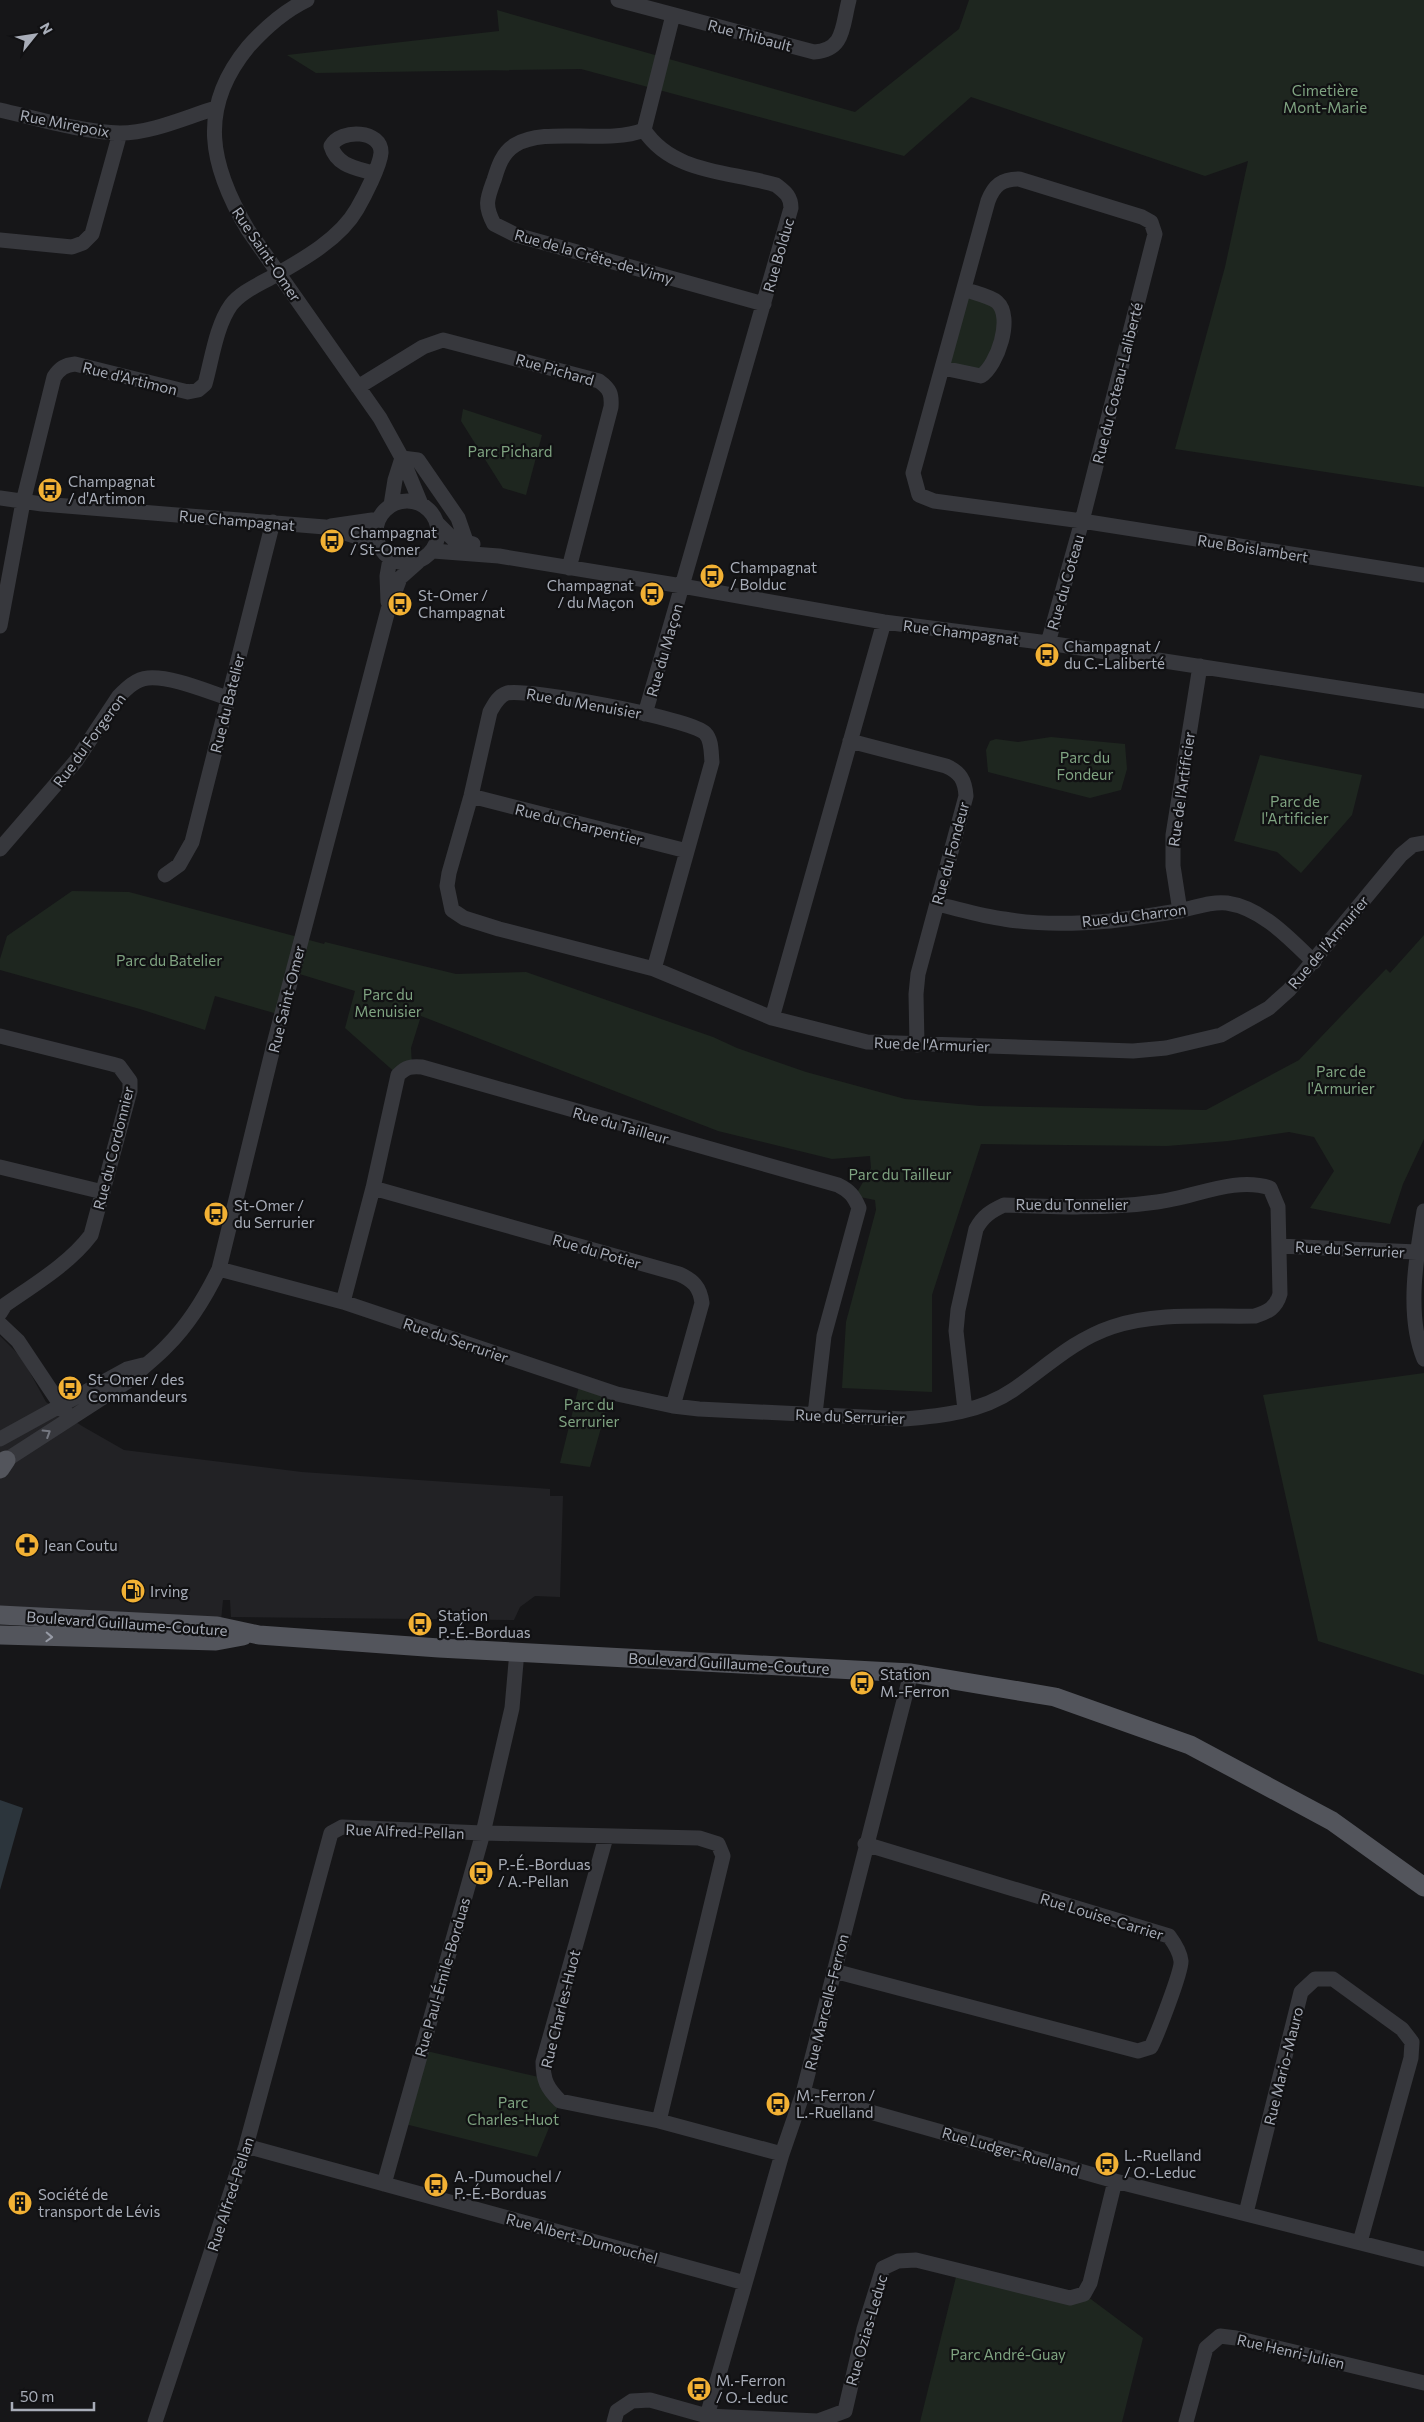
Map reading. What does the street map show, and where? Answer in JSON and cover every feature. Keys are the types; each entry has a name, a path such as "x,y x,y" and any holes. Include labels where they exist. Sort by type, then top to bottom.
{"main road":[{"path":"0,1610 39,1617"},
{"name":"Boulevard Guillaume-Couture","path":"0,1615 217,1626 253,1635 911,1672 1055,1697 1190,1744 1332,1821 1424,1886"},
{"name":"Boulevard Guillaume-Couture","path":"0,1635 216,1641 253,1635"}],"street":[{"name":"Rue Saint-Omer","path":"307,0 279,16 246,50 229,72 216,108 216,150 220,172 234,205 380,418 402,458 420,504"},
{"name":"Rue Thibault","path":"618,0 814,52 827,51 837,44 849,0"},
{"path":"644,130 673,15"},
{"name":"Rue Mirepoix","path":"0,110 90,129 120,133 147,129 216,108"},
{"name":"Rue Bolduc","path":"644,130 653,144 684,164 776,185 791,200 790,218 682,586"},
{"name":"Rue de la Crête-de-Vimy","path":"644,130 618,137 556,137 530,140 515,145 500,161 486,203 494,224 516,235 764,304"},
{"path":"0,240 72,247 83,244 92,234 98,218 120,133"},
{"name":"Rue d'Artimon","path":"23,502 54,377 60,369 67,365 75,364 181,391 198,390 205,384 224,316 233,303 246,292 279,273 348,225 373,173"},
{"name":"Rue du Coteau-Laliberté","path":"1010,179 1019,179 1142,217 1151,222 1155,234 1082,522 934,501 920,495 913,473 964,289 993,189 999,183 1010,179"},
{"path":"943,368 981,376 990,371 1005,323 1003,310 997,302 964,289"},
{"name":"Rue Pichard","path":"358,387 423,347 443,340 599,381 607,387 612,395 611,407 569,568"},
{"path":"391,505 395,480 402,458 418,460 458,518 466,541"},
{"name":"Rue Champagnat","path":"0,498 23,502 325,527 378,543"},
{"path":"0,626 23,502"},
{"path":"400,502 420,504 428,509 437,523 437,542 433,551 418,562 399,563 390,559 378,543 376,527 379,519 391,505 400,502"},
{"name":"Rue Champagnat","path":"325,527 379,519"},
{"name":"Rue du Batelier","path":"165,875 179,865 192,842 273,522"},
{"name":"Rue Boislambert","path":"1082,522 1424,576"},
{"name":"Rue du Coteau","path":"1048,643 1082,522"},
{"name":"Rue Champagnat","path":"437,523 452,538 466,541 499,556"},
{"name":"Rue Champagnat","path":"433,551 499,556 884,622 1048,643 1424,701"},
{"name":"Rue Saint-Omer","path":"388,610 387,576 390,559"},
{"name":"Rue Saint-Omer","path":"2,1464 133,1378 143,1365 166,1347 186,1326 206,1296 220,1269 275,1040 388,610 400,578 418,562"},
{"name":"Rue du Maçon","path":"645,714 682,586"},
{"path":"772,1018 884,622"},
{"name":"Rue de l'Artificier","path":"1180,911 1173,866 1173,835 1200,666"},
{"name":"Rue du Forgeron","path":"0,849 76,761 119,696 128,687 148,678 161,679 228,698"},
{"name":"Rue du Menuisier","path":"654,969 712,762 710,741 706,734 698,728 645,714 537,694 517,692 505,694 496,700 490,712 471,796 446,886 452,910 464,918 499,930 654,969 772,1018"},
{"name":"Rue du Fondeur","path":"850,742 946,766 955,770 961,776 966,786 966,796 918,974 916,994 917,1045"},
{"name":"Rue du Charpentier","path":"471,796 687,852"},
{"name":"Rue de l'Armurier","path":"772,1018 868,1042 917,1045 1134,1051 1191,1043 1221,1035 1269,1008 1289,990 1401,855 1413,845 1424,843"},
{"name":"Rue du Charron","path":"937,904 1004,920 1062,922 1110,920 1180,911 1207,904 1227,903 1246,909 1263,918 1284,933 1314,962"},
{"name":"Rue du Cordonnier","path":"0,1036 119,1066 130,1081 130,1091 91,1235 80,1248 5,1305 0,1313"},
{"name":"Rue du Tailleur","path":"343,1302 373,1188 398,1075 404,1069 412,1066 838,1185 855,1196 859,1208 824,1336 815,1414"},
{"path":"0,1167 103,1192"},
{"name":"Rue du Tonnelier","path":"965,1410 956,1331 958,1310 976,1229 981,1219 989,1212 1004,1205 1126,1205 1158,1202 1222,1188 1258,1184 1270,1188 1278,1207 1279,1246"},
{"name":"Rue du Potier","path":"373,1188 669,1271 691,1279 700,1292 702,1303 673,1406"},
{"path":"1424,1211 1414,1268 1416,1324 1424,1358"},
{"name":"Rue du Serrurier","path":"220,1269 343,1302 617,1394 673,1406 904,1419 935,1417 965,1410 1001,1397 1070,1347 1110,1328 1137,1320 1255,1316 1269,1311 1277,1303 1280,1294 1279,1246 1417,1252"},
{"path":"0,1324 18,1341 70,1418"},
{"name":"Rue Saint-Omer","path":"0,1439 61,1404 127,1370 143,1365"},
{"name":"Rue Paul-Émile-Borduas","path":"384,2184 483,1833 512,1708 517,1651"},
{"name":"Rue Marcelle-Ferron","path":"707,2416 782,2154 803,2093 865,1844 911,1672"},
{"name":"Rue Alfred-Pellan","path":"155,2422 246,2146 331,1833 342,1827 483,1833 699,1838 718,1844 723,1856 659,2121"},
{"name":"Rue Charles-Huot","path":"606,1836 543,2062 543,2078 548,2090 560,2101 659,2121 782,2154"},
{"name":"Rue Louise-Carrier","path":"834,1970 1138,2052 1152,2047 1182,1962 1177,1948 1169,1936 865,1844"},
{"name":"Rue Mario-Mauro","path":"1246,2213 1301,1992 1315,1979 1332,1979 1402,2029 1412,2042 1411,2058 1360,2242"},
{"name":"Rue Ludger-Ruelland","path":"803,2093 1115,2180 1424,2259"},
{"name":"Rue Albert-Dumouchel","path":"246,2146 745,2284"},
{"name":"Rue Ozias-Leduc","path":"614,2422 617,2410 632,2401 650,2400 707,2416 818,2421 844,2410 864,2329 883,2268 898,2261 916,2260 1070,2298 1084,2294 1090,2283 1115,2180"},
{"name":"Rue Henri-Julien","path":"1186,2422 1206,2348 1220,2336 1236,2338 1424,2383"}],"shaded area":[{"path":"0,1336 22,1358 46,1402 82,1426 124,1450 302,1472 550,1489 550,1496 563,1496 560,1597 535,1596 520,1607 514,1620 231,1617 230,1600 223,1600 221,1621 0,1612"},
{"path":"0,1800 23,1808 0,1890"}],"green space":[{"name":"Cimetière Mont-Marie","path":"969,0 1424,0 1424,487 1175,449 1225,267 1248,161 1205,176 971,97 904,156 581,69 316,73 287,55 499,31 497,10 855,112 959,29"},
{"path":"964,289 1003,310 989,371 943,368"},
{"name":"Parc Pichard","path":"463,409 542,435 526,495 503,488 461,421"},
{"name":"Parc du Fondeur","path":"1051,737 1125,744 1127,769 1121,790 1090,798 988,772 986,750 990,741 996,739 1018,742"},
{"name":"Parc de l'Artificier","path":"1260,755 1362,775 1352,815 1301,873 1277,852 1234,841"},
{"path":"72,891 129,892 324,944 325,942 456,974 526,972 713,1037 737,1048 806,1072 905,1099 980,1106 1206,1110 1299,1060 1386,969 1390,973 1424,935 1424,1139 1403,1184 1390,1224 1310,1208 1334,1171 1314,1137 1289,1132 1228,1141 1167,1146 981,1144 932,1295 932,1392 842,1388 846,1322 876,1210 875,1200 855,1196 871,1168 870,1156 832,1159 718,1131 421,1016 411,1048 412,1066 398,1075 345,1028 355,991 293,972 281,1015 215,996 205,1030 140,1009 0,970 0,959 7,936"},
{"path":"1424,1373 1424,1675 1318,1641 1263,1395"},
{"name":"Parc du Serrurier","path":"580,1382 611,1392 590,1467 560,1463"},
{"name":"Parc Charles-Huot","path":"422,2050 543,2078 560,2101 537,2157 401,2123"},
{"name":"Parc André-Guay","path":"958,2269 1084,2294 1143,2338 1122,2422 920,2422"}],"place":[{"name":"Champagnat / d'Artimon","path":"50,490"},
{"name":"Champagnat / St-Omer","path":"332,541"},
{"name":"Champagnat / Bolduc","path":"712,576"},
{"name":"Champagnat / du Maçon","path":"652,594"},
{"name":"St-Omer / Champagnat","path":"400,604"},
{"name":"Champagnat / du C.-Laliberté","path":"1047,655"},
{"name":"St-Omer / du Serrurier","path":"216,1214"},
{"name":"St-Omer / des Commandeurs","path":"70,1388"},
{"name":"Jean Coutu","path":"27,1545"},
{"name":"Irving","path":"133,1591"},
{"name":"Station P.-É.-Borduas","path":"420,1624"},
{"name":"Station M.-Ferron","path":"862,1683"},
{"name":"P.-É.-Borduas / A.-Pellan","path":"481,1873"},
{"name":"M.-Ferron / L.-Ruelland","path":"778,2104"},
{"name":"L.-Ruelland / O.-Leduc","path":"1107,2164"},
{"name":"A.-Dumouchel / P.-É.-Borduas","path":"436,2185"},
{"name":"Société de transport de Lévis","path":"20,2203"},
{"name":"M.-Ferron / O.-Leduc","path":"699,2389"}],"park label":[{"name":"Parc du Batelier","path":"169,960"},
{"name":"Parc du Menuisier","path":"388,1002"},
{"name":"Parc de l'Armurier","path":"1341,1080"},
{"name":"Parc du Tailleur","path":"900,1174"}]}
